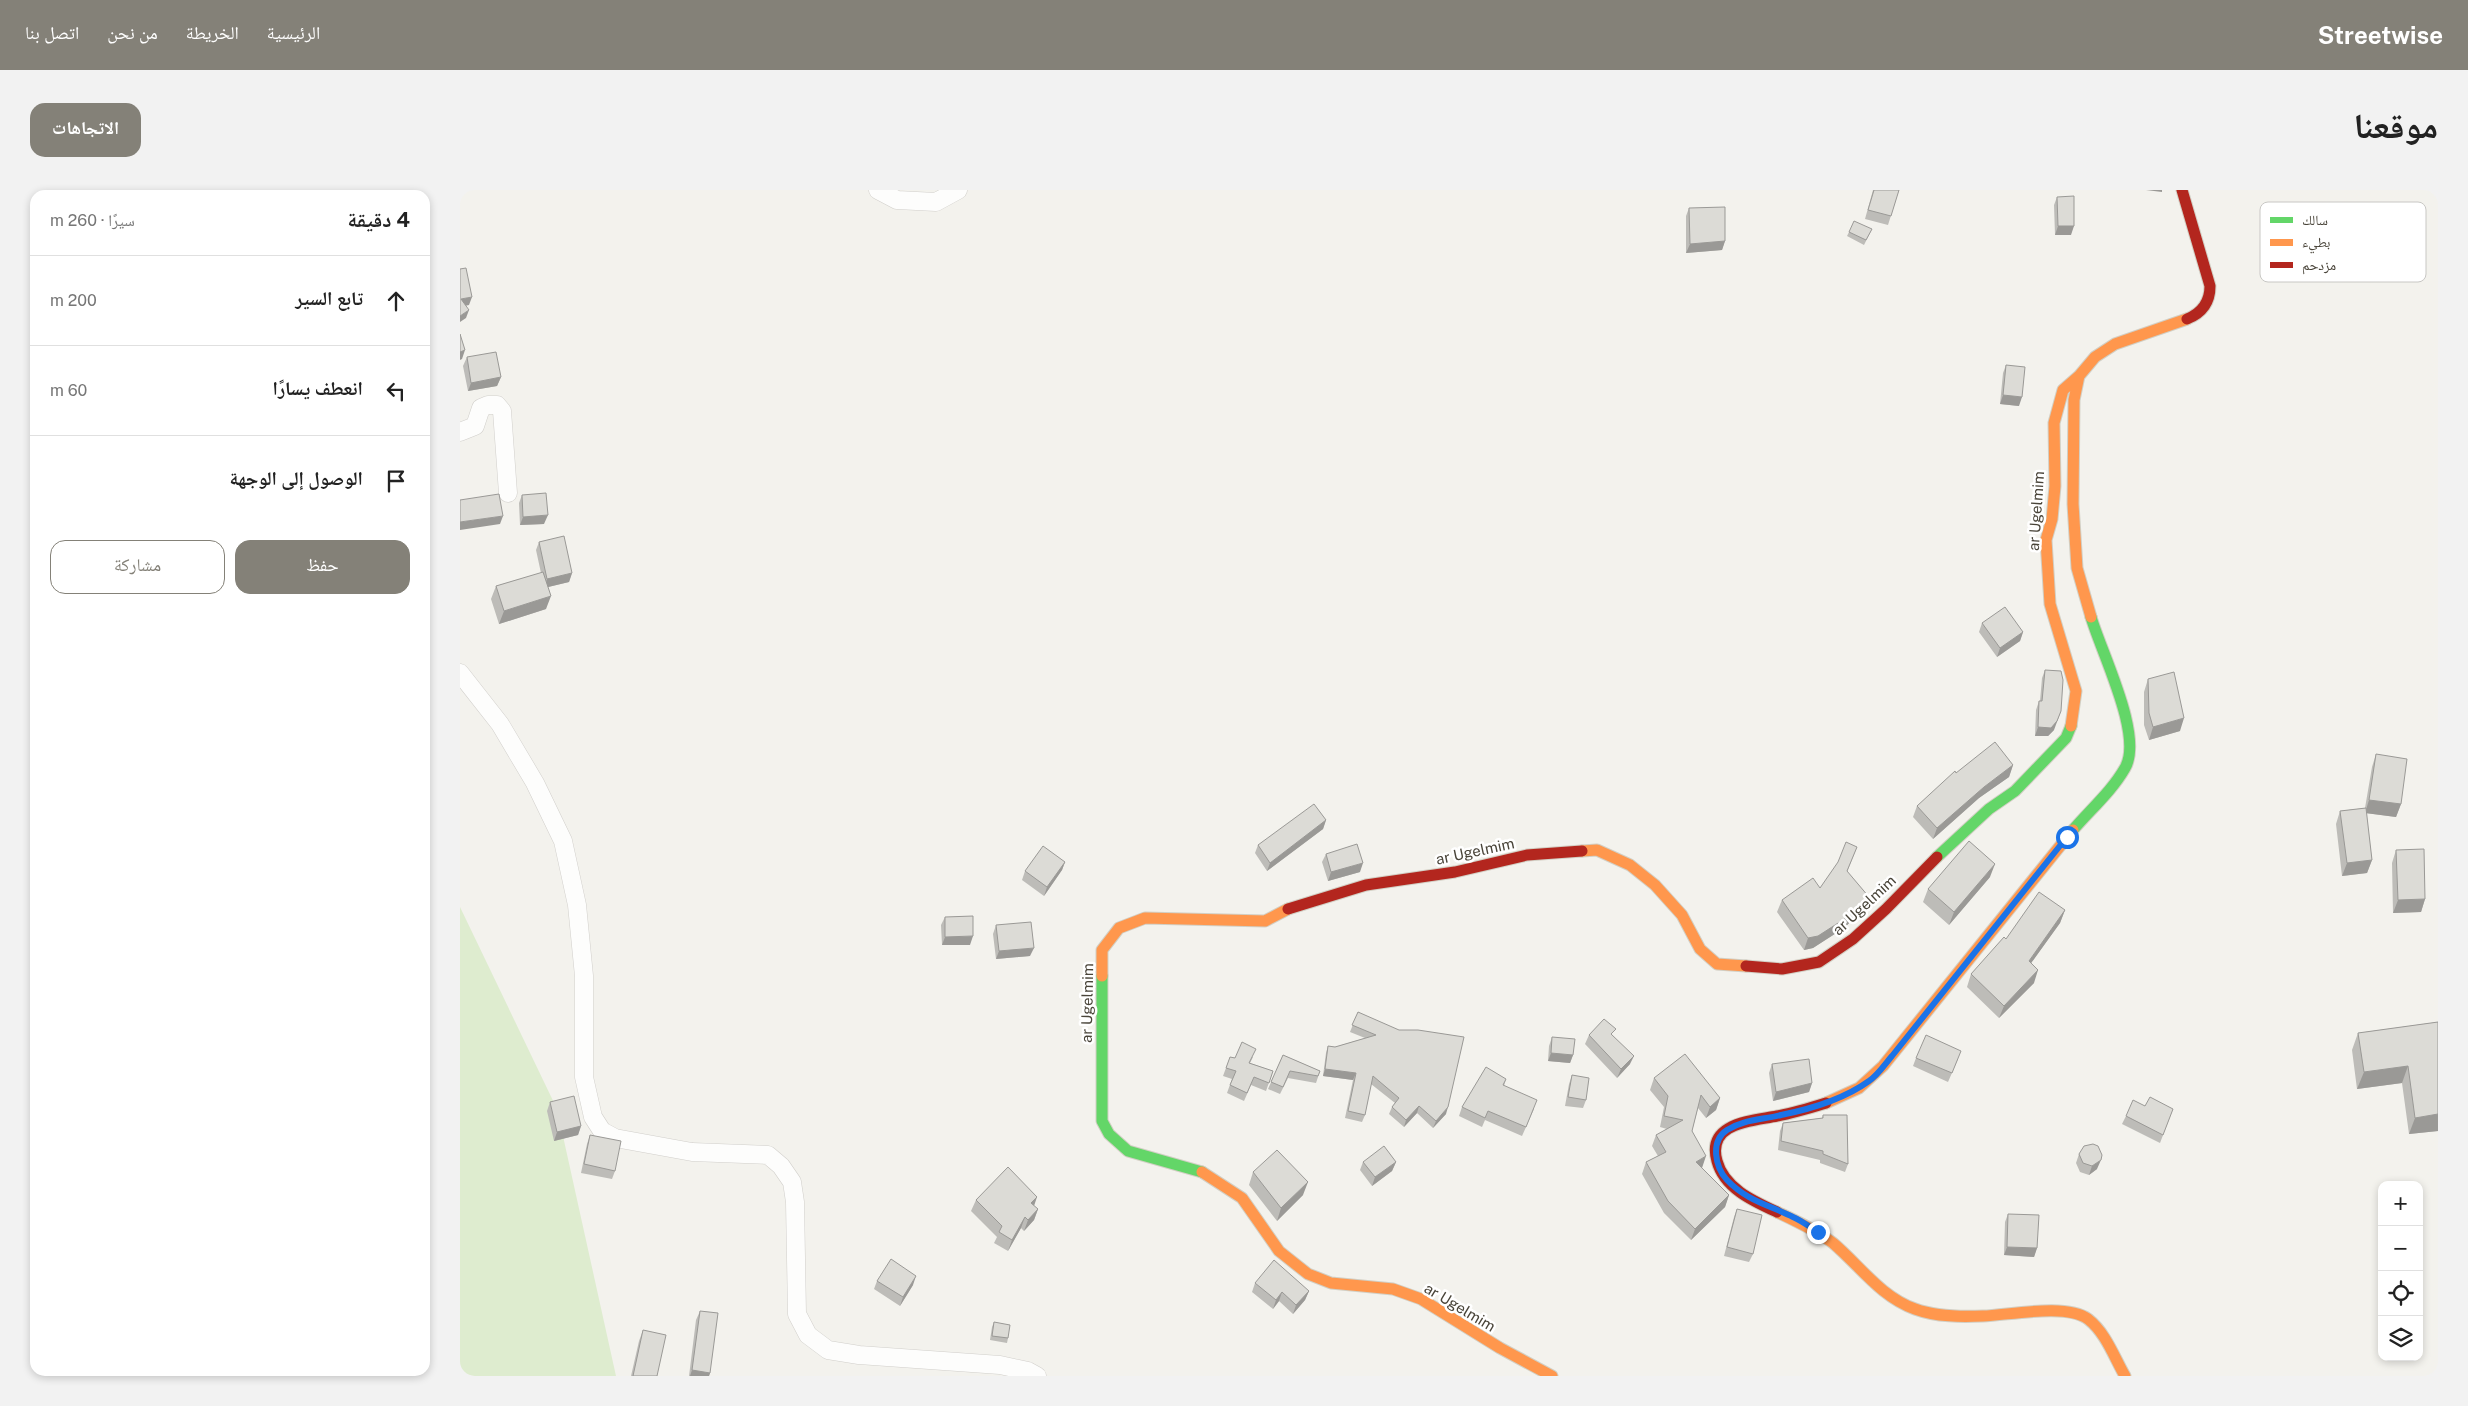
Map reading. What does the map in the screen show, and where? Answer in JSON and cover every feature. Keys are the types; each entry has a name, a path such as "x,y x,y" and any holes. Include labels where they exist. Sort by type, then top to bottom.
{"street":[{"path":"878,190 897,200 936,202 958,190"},
{"name":"ar Ugelmim","path":"1552,1376 1500,1348 1421,1299 1393,1289 1331,1282 1308,1274 1279,1251 1242,1198 1207,1173 1128,1151 1109,1134 1102,1120 1102,950 1119,928 1145,918 1265,921 1296,905 1366,885 1455,872 1527,855 1597,850 1630,865 1655,885 1682,915 1700,949 1717,964 1782,969 1819,962 1853,939 1944,849 1989,809 2014,791 2066,738 2072,723 2076,691 2050,604 2046,540 2052,519 2055,486 2054,422 2063,390 2079,376 2095,357 2116,344 2194,316 2204,308 2210,296 2210,286 2182,190"},
{"path":"2079,376 2074,400 2072,429 2074,540 2077,568 2097,638 2128,720 2130,754 2126,767 2109,789 2062,841 1871,1080 1853,1091 1824,1103 1780,1116 1748,1120 1725,1131 1716,1144 1716,1160 1726,1179 1741,1192 1763,1206 1793,1217 1818,1232 1845,1252 1866,1277 1887,1296 1910,1307 1935,1314 1982,1316 2062,1312 2078,1314 2088,1319 2104,1338 2125,1376"},
{"path":"460,432 476,426 481,408 488,405 497,405 502,411 508,493"},
{"path":"460,673 500,724 536,783 563,841 577,905 584,976 584,1077 593,1117 602,1130 615,1138 692,1152 768,1155 781,1166 792,1182 795,1202 797,1314 808,1335 828,1350 859,1355 1000,1365 1028,1371 1037,1376"}],"green space":[{"path":"460,907 557,1109 616,1376 460,1376"}],"building":[{"path":"1874,190 1899,190 1891,216 1868,210"},
{"path":"2074,196 2074,226 2058,226 2057,197"},
{"path":"1725,207 1725,241 1690,244 1689,208"},
{"path":"1854,221 1872,229 1866,240 1849,232"},
{"path":"466,268 472,297 461,299 469,310 460,316 460,269"},
{"path":"460,334 465,350 460,352"},
{"path":"496,352 501,377 471,383 467,357"},
{"path":"2006,365 2025,367 2022,397 2003,395"},
{"path":"546,493 548,515 523,517 522,495"},
{"path":"499,494 503,516 460,522 460,500"},
{"path":"564,536 572,573 547,579 539,542"},
{"path":"543,572 551,596 504,611 496,586"},
{"path":"2005,607 2023,632 2000,648 1982,623"},
{"path":"2045,670 2061,671 2063,680 2061,711 2057,721 2051,728 2038,727 2039,701 2042,701"},
{"path":"2174,672 2184,718 2153,727 2149,713 2148,679"},
{"path":"1995,742 2013,765 1984,787 1937,828 1917,806 1955,771 1956,773"},
{"path":"2376,754 2407,759 2401,804 2369,800"},
{"path":"1314,804 1326,820 1270,863 1258,845"},
{"path":"2366,808 2372,860 2347,863 2340,811"},
{"path":"1969,841 1995,864 1954,912 1928,889"},
{"path":"1846,842 1857,847 1847,871 1869,897 1849,916 1818,936 1808,938 1782,900 1813,878 1820,888 1838,862"},
{"path":"1357,844 1363,863 1331,872 1326,854"},
{"path":"1043,846 1065,862 1047,887 1025,871"},
{"path":"2424,849 2425,899 2398,900 2396,850"},
{"path":"2039,892 2065,910 2029,961 2038,970 2004,1006 1971,974 2004,937 2006,939"},
{"path":"973,916 973,936 945,937 945,917"},
{"path":"1031,922 1034,948 999,951 996,925"},
{"path":"1358,1012 1399,1030 1418,1030 1464,1037 1448,1107 1436,1121 1419,1106 1406,1120 1392,1107 1399,1098 1373,1076 1365,1115 1348,1111 1356,1073 1325,1069 1328,1046 1335,1047 1376,1035 1352,1025"},
{"path":"1604,1019 1616,1029 1611,1034 1634,1056 1621,1069 1589,1035"},
{"path":"2438,1022 2438,1114 2415,1118 2408,1066 2364,1072 2358,1033"},
{"path":"1926,1035 1961,1051 1952,1073 1916,1058"},
{"path":"1552,1037 1575,1039 1573,1055 1551,1053"},
{"path":"1242,1042 1256,1049 1249,1063 1273,1071 1269,1083 1254,1077 1247,1093 1230,1085 1236,1071 1226,1068 1230,1057 1235,1058"},
{"path":"1685,1054 1720,1098 1710,1107 1701,1095 1692,1131 1706,1156 1696,1162 1729,1195 1695,1229 1668,1201 1646,1162 1666,1152 1656,1135 1683,1120 1664,1116 1668,1096 1654,1078"},
{"path":"1283,1055 1320,1071 1318,1076 1290,1071 1283,1087 1271,1082"},
{"path":"1809,1059 1812,1083 1776,1092 1772,1064"},
{"path":"1486,1067 1506,1079 1503,1085 1537,1100 1526,1127 1488,1111 1485,1118 1462,1107"},
{"path":"1572,1075 1589,1078 1586,1100 1568,1097"},
{"path":"574,1096 581,1126 557,1132 550,1102"},
{"path":"2150,1097 2173,1109 2163,1135 2126,1116 2133,1100 2145,1106"},
{"path":"1823,1115 1847,1115 1848,1164 1823,1154 1823,1151 1781,1141 1783,1123 1823,1118"},
{"path":"590,1135 621,1141 615,1171 584,1164"},
{"path":"2093,1144 2098,1146 2102,1155 2101,1160 2092,1166 2083,1163 2079,1154 2084,1146"},
{"path":"1384,1146 1396,1162 1375,1177 1363,1162"},
{"path":"1277,1150 1308,1182 1281,1208 1253,1172"},
{"path":"1008,1167 1037,1197 1031,1203 1038,1209 1028,1220 1025,1217 1012,1240 999,1232 1002,1226 976,1200"},
{"path":"1737,1209 1762,1215 1753,1254 1727,1247"},
{"path":"2008,1214 2039,1215 2037,1248 2007,1247"},
{"path":"891,1259 916,1276 903,1297 877,1281"},
{"path":"1274,1260 1309,1291 1296,1305 1282,1292 1276,1300 1255,1283"},
{"path":"700,1311 718,1313 710,1373 692,1370"},
{"path":"994,1322 1010,1325 1008,1338 992,1336"},
{"path":"643,1330 666,1335 657,1376 633,1376"}],"traffic: fast":[{"path":"2073,830 2114,785 2125,768 2129,754 2129,736 2125,715 2091,617"},
{"path":"1937,857 1989,809 2015,791 2066,738 2071,726"},
{"path":"1102,976 1102,1121 1109,1134 1128,1151 1202,1172"}],"traffic: slow":[{"path":"2091,617 2077,568 2073,504 2074,400 2079,376 2095,357 2115,344 2187,319"},
{"path":"2071,726 2076,691 2050,604 2046,540 2052,519 2055,486 2054,423 2063,390 2079,376"},
{"path":"1826,1103 1859,1088 1883,1066 2073,830"},
{"path":"1582,851 1597,850 1630,865 1655,885 1682,915 1700,949 1717,964 1746,966"},
{"path":"1102,976 1102,950 1119,928 1145,918 1265,921 1288,909"},
{"path":"1202,1172 1242,1198 1279,1251 1308,1274 1331,1283 1393,1289 1421,1299 1500,1348 1552,1376"},
{"path":"1777,1212 1826,1238 1881,1289 1903,1304 1915,1309 1932,1314 1958,1316 1983,1316 2037,1311 2078,1314 2088,1319 2100,1331 2125,1376"}],"traffic: jam":[{"path":"2182,190 2210,286 2207,302 2197,314 2187,319"},
{"path":"1288,909 1366,885 1455,872 1527,855 1582,851"},
{"path":"1746,966 1782,969 1819,962 1853,939 1886,909 1937,857"},
{"path":"1777,1212 1749,1198 1726,1179 1717,1161 1715,1148 1718,1138 1725,1131 1745,1122 1790,1113 1826,1103"}],"route":[{"path":"1818,1232 1793,1217 1763,1206 1741,1192 1726,1179 1716,1160 1716,1144 1725,1131 1748,1120 1780,1116 1824,1103 1853,1091 1871,1080 2067,837"}]}
